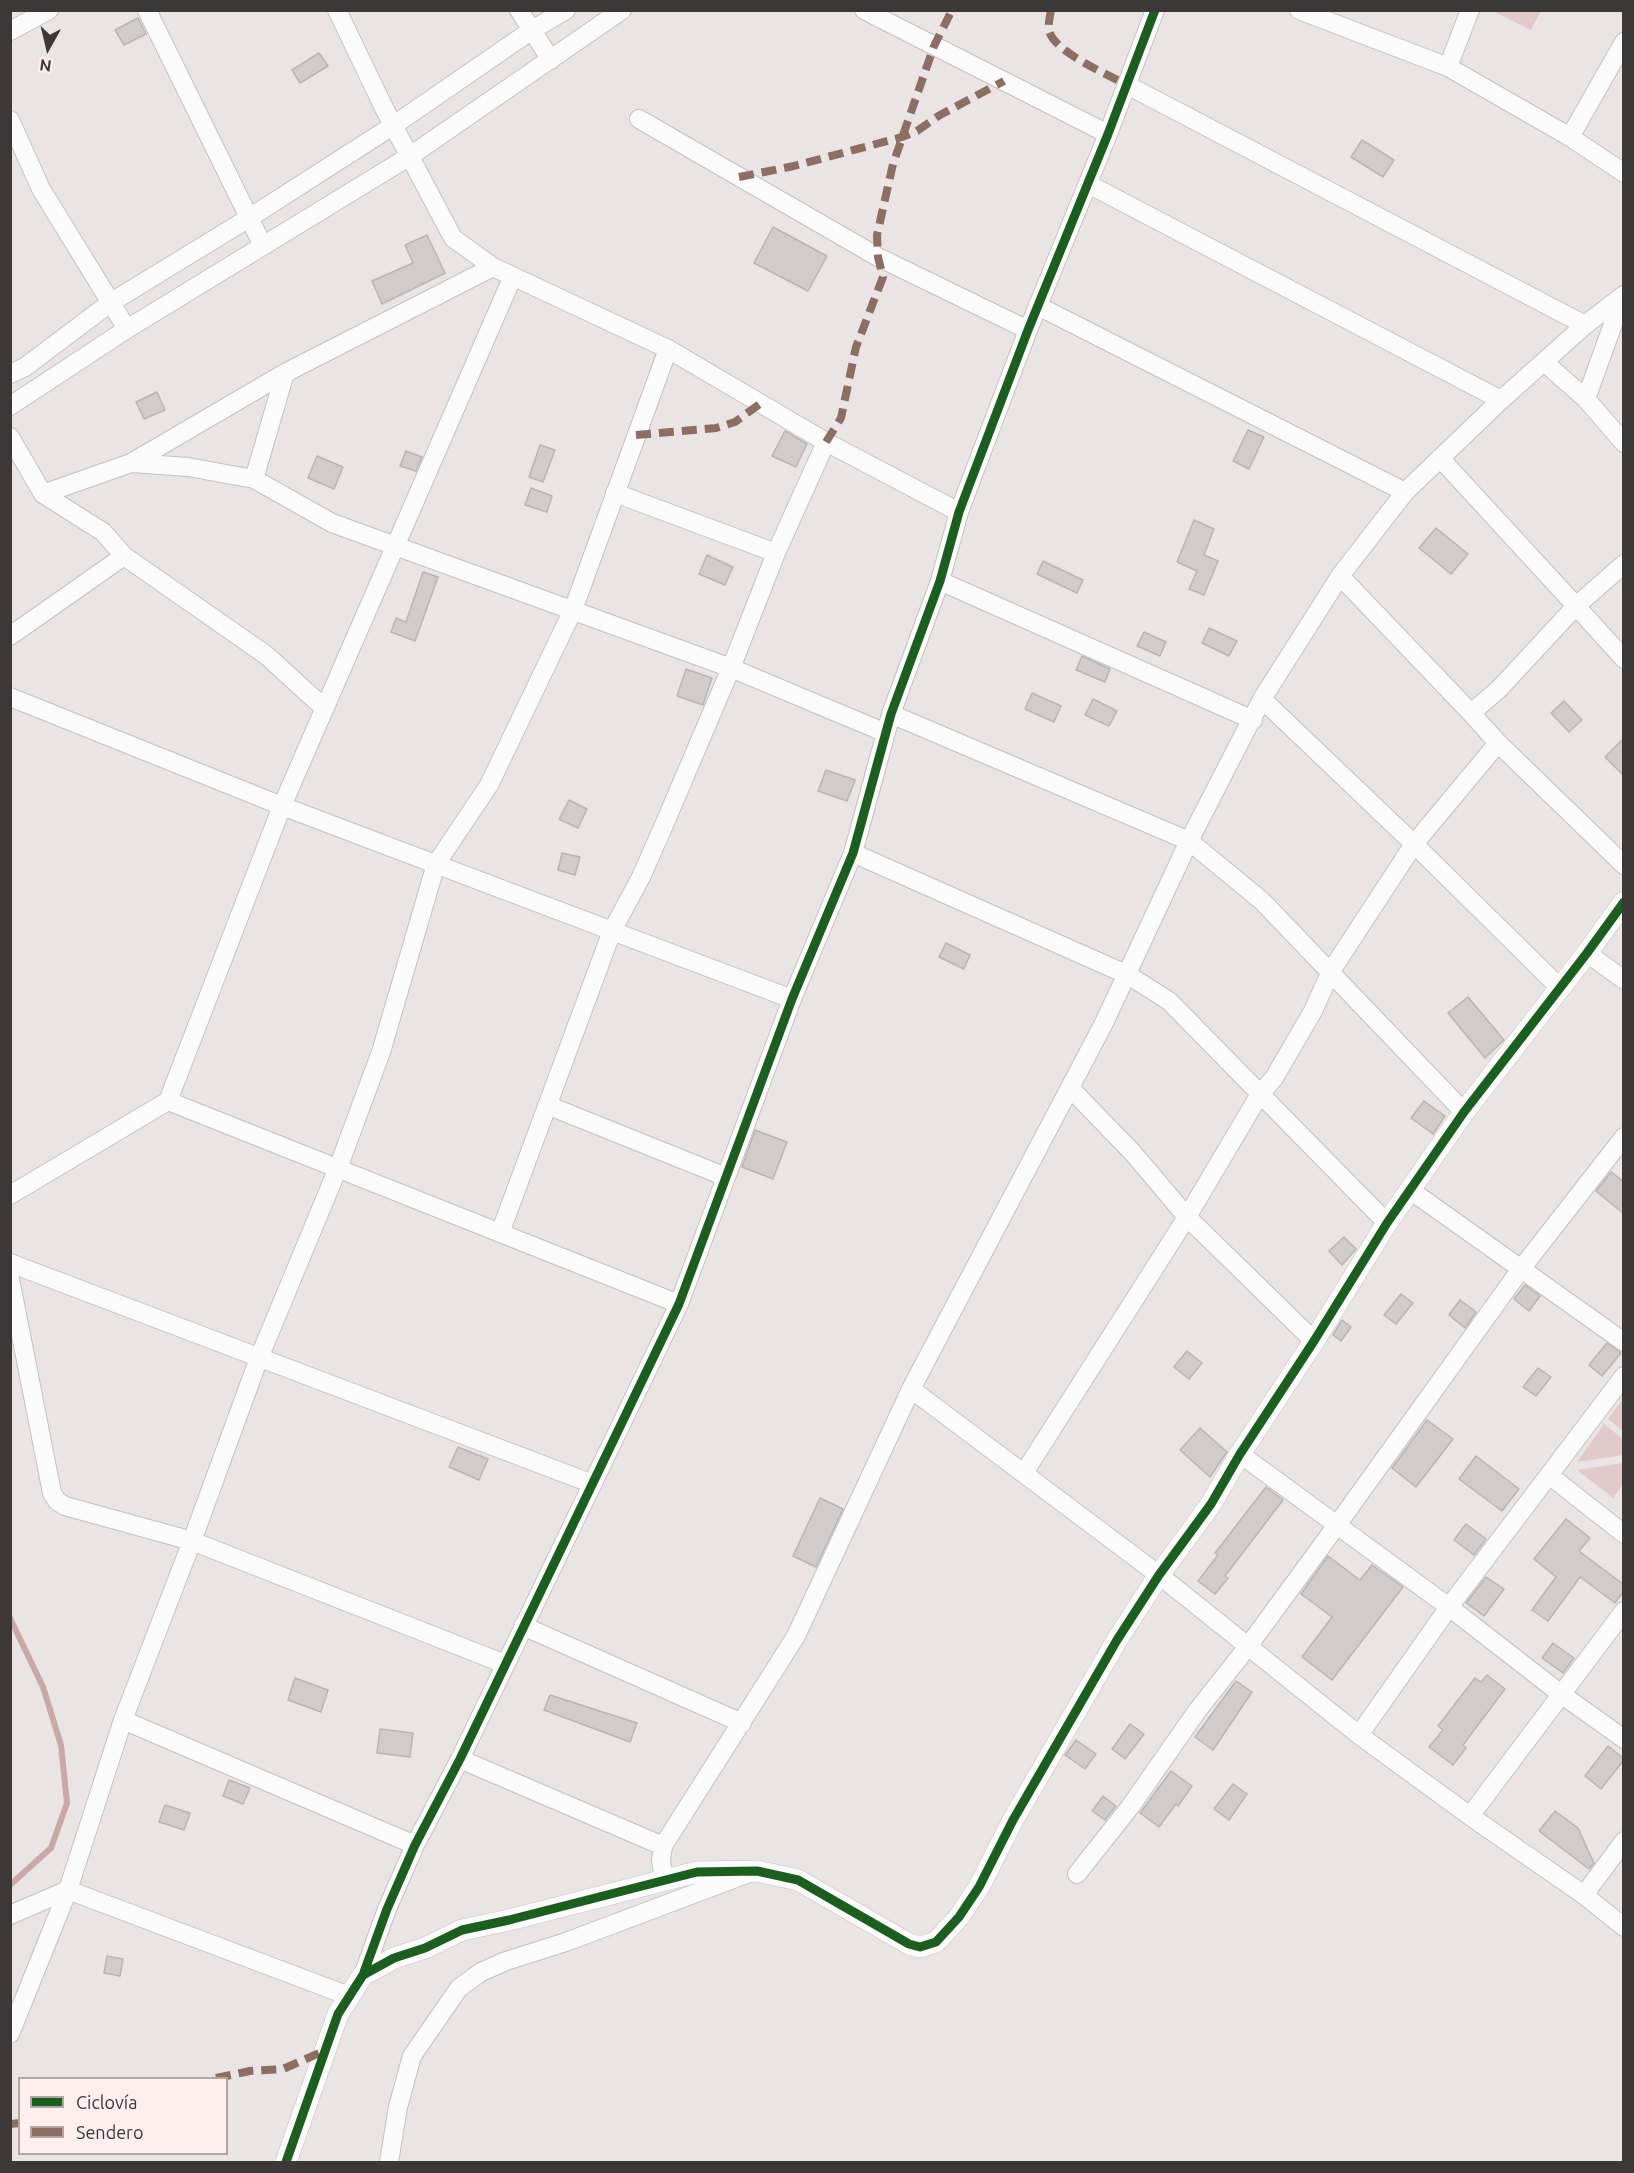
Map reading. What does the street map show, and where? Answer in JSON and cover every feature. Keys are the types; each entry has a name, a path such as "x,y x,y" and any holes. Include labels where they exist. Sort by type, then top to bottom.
{"street":[{"path":"10,31 49,10"},
{"path":"147,10 263,246"},
{"path":"337,10 393,125 453,238 493,267 668,349 826,442 959,512"},
{"path":"519,10 551,60"},
{"path":"10,374 25,367 110,303 249,218 393,125 532,30 566,10"},
{"path":"15,399 410,156 622,10"},
{"path":"864,10 1108,134"},
{"path":"286,2163 338,2014 363,1975 387,1910 415,1845 460,1759 679,1304 792,999 854,853 891,714 940,580 959,512 1028,330 1108,134 1155,10"},
{"path":"1299,10 1318,14 1448,68 1570,137 1623,173"},
{"path":"1448,68 1470,10"},
{"path":"1570,137 1623,42"},
{"path":"1126,85 1586,325"},
{"path":"639,119 878,257 1028,330"},
{"path":"10,120 41,189 127,329"},
{"path":"1088,184 1501,400"},
{"path":"43,494 131,463 285,373 493,267"},
{"path":"10,1195 168,1101 282,806 323,707 513,276"},
{"path":"664,1880 663,1846 796,1636 911,1389 1128,975 1189,841 1262,699 1340,576 1405,492 1501,400 1586,325 1620,299"},
{"path":"1586,399 1620,299"},
{"path":"1038,306 1405,492"},
{"path":"1605,347 1623,342"},
{"path":"10,2034 68,1890 123,1720 259,1358 338,1168 381,1052 436,864 489,785 573,610 668,349"},
{"path":"1544,362 1586,399 1623,443"},
{"path":"254,479 285,373"},
{"path":"10,437 43,494 103,532 124,556 266,655 323,707"},
{"path":"500,1233 612,931 650,856 731,668 776,553 826,442"},
{"path":"1440,458 1623,659"},
{"path":"131,463 188,467 254,479 332,523 731,668 886,733"},
{"path":"615,493 776,553"},
{"path":"10,636 124,556"},
{"path":"1471,713 1499,688 1576,606 1623,564"},
{"path":"1340,576 1498,743 1623,865"},
{"path":"940,580 1253,720"},
{"path":"10,697 282,806 792,999"},
{"path":"1262,699 1559,987"},
{"path":"891,714 1189,841 1262,901 1464,1112"},
{"path":"1024,1473 1187,1217 1260,1094 1274,1078 1313,1011 1331,971 1414,844 1498,743"},
{"path":"854,853 1128,975 1169,1001 1387,1223"},
{"path":"363,1975 394,1958 425,1948 462,1930 697,1872 757,1871 798,1880 909,1944 920,1947 936,1942 959,1917 979,1887 1013,1820 1032,1792 1117,1640 1159,1575 1211,1504 1387,1223 1464,1112 1587,953 1623,902"},
{"path":"1587,953 1623,980"},
{"path":"1070,1088 1133,1153 1187,1217 1314,1341"},
{"path":"168,1101 679,1304"},
{"path":"547,1105 726,1177"},
{"path":"1077,1874 1110,1834 1197,1711 1249,1645 1521,1269 1623,1137"},
{"path":"1410,1190 1623,1342"},
{"path":"10,1263 593,1484"},
{"path":"10,1279 52,1493 57,1501 65,1506 192,1541 505,1664"},
{"path":"1359,1735 1449,1607 1623,1376"},
{"path":"911,1389 1159,1575 1359,1735 1584,1895 1623,1927"},
{"path":"1240,1455 1449,1607 1623,1739"},
{"path":"1549,1475 1623,1534"},
{"path":"1470,1816 1623,1611"},
{"path":"523,1626 742,1723"},
{"path":"123,1720 415,1845"},
{"path":"460,1759 663,1846"},
{"path":"1584,1895 1623,1841"},
{"path":"389,2163 398,2107 412,2056 459,1988 481,1972 506,1961 566,1942 757,1871"},
{"path":"10,1915 68,1890 349,1996"}],"shaded area":[{"path":"1493,11 1541,11 1531,30"},
{"path":"1623,1399 1623,1431 1608,1419"},
{"path":"1604,1424 1623,1439 1623,1455 1577,1462"},
{"path":"1623,1463 1623,1484 1613,1498 1577,1470"}],"building":[{"path":"138,18 146,34 124,45 115,30"},
{"path":"319,53 328,66 300,83 292,70"},
{"path":"1362,140 1394,160 1383,177 1351,157"},
{"path":"773,227 827,256 808,291 754,263"},
{"path":"427,235 445,273 382,304 372,281 413,263 405,245"},
{"path":"157,392 165,410 144,419 136,402"},
{"path":"1248,430 1264,437 1249,469 1233,461"},
{"path":"785,431 807,444 796,467 772,456"},
{"path":"540,445 555,450 543,482 529,477"},
{"path":"406,451 422,457 416,471 400,466"},
{"path":"317,456 343,467 334,489 308,478"},
{"path":"531,488 552,496 547,512 525,505"},
{"path":"1194,520 1214,529 1204,555 1218,561 1204,595 1189,589 1197,571 1177,562"},
{"path":"1436,528 1468,554 1451,574 1419,548"},
{"path":"707,555 733,567 725,585 699,574"},
{"path":"1043,561 1083,580 1077,593 1037,574"},
{"path":"423,572 438,577 415,641 391,632 396,618 406,622"},
{"path":"1209,628 1237,641 1229,656 1202,643"},
{"path":"1144,632 1166,642 1160,656 1137,646"},
{"path":"1082,656 1110,669 1105,682 1076,670"},
{"path":"686,669 712,678 703,705 677,696"},
{"path":"1032,693 1061,706 1054,722 1025,709"},
{"path":"1093,699 1117,711 1109,726 1085,715"},
{"path":"1564,701 1582,720 1569,732 1551,713"},
{"path":"1623,739 1623,775 1605,757"},
{"path":"826,770 855,780 847,801 818,791"},
{"path":"569,800 587,809 578,828 559,819"},
{"path":"562,853 580,857 575,875 558,870"},
{"path":"946,943 970,955 964,969 939,957"},
{"path":"1468,997 1504,1040 1485,1058 1448,1013"},
{"path":"1424,1101 1445,1116 1433,1134 1411,1118"},
{"path":"755,1130 787,1142 773,1179 742,1167"},
{"path":"1611,1172 1623,1181 1623,1213 1596,1191"},
{"path":"1344,1237 1356,1249 1342,1265 1329,1251"},
{"path":"1525,1285 1540,1296 1529,1311 1514,1299"},
{"path":"1401,1294 1413,1303 1396,1324 1384,1315"},
{"path":"1460,1300 1476,1312 1465,1328 1449,1315"},
{"path":"1342,1320 1351,1327 1341,1341 1333,1335"},
{"path":"1607,1343 1621,1353 1602,1376 1589,1365"},
{"path":"1187,1351 1202,1363 1189,1379 1174,1367"},
{"path":"1538,1368 1551,1377 1536,1396 1523,1387"},
{"path":"1427,1420 1453,1439 1416,1487 1392,1468"},
{"path":"1200,1428 1227,1452 1210,1477 1180,1450"},
{"path":"458,1447 488,1459 479,1480 449,1467"},
{"path":"1476,1456 1519,1489 1502,1511 1459,1479"},
{"path":"1266,1487 1283,1500 1225,1576 1228,1578 1215,1594 1198,1581 1218,1555 1215,1553"},
{"path":"820,1498 843,1509 816,1567 793,1556"},
{"path":"1566,1519 1590,1538 1579,1551 1623,1584 1623,1592 1615,1603 1580,1577 1548,1621 1532,1610 1556,1577 1534,1559"},
{"path":"1466,1524 1486,1539 1474,1555 1454,1540"},
{"path":"1328,1556 1360,1580 1372,1565 1403,1587 1332,1680 1302,1657 1332,1617 1301,1594"},
{"path":"1486,1577 1504,1589 1484,1616 1466,1603"},
{"path":"1553,1643 1574,1658 1563,1673 1542,1658"},
{"path":"1487,1675 1505,1689 1463,1745 1466,1748 1453,1765 1429,1747 1443,1730 1438,1726 1475,1678 1481,1682"},
{"path":"295,1678 328,1690 321,1712 288,1700"},
{"path":"1236,1681 1252,1692 1213,1750 1195,1737"},
{"path":"550,1695 637,1723 630,1742 544,1710"},
{"path":"1130,1724 1144,1734 1125,1759 1112,1749"},
{"path":"380,1729 413,1733 410,1757 377,1753"},
{"path":"1076,1740 1096,1754 1085,1769 1065,1755"},
{"path":"1608,1746 1623,1758 1623,1761 1601,1789 1585,1776"},
{"path":"1171,1771 1192,1786 1159,1827 1140,1813"},
{"path":"229,1780 250,1788 243,1804 223,1796"},
{"path":"1233,1784 1247,1794 1229,1820 1214,1809"},
{"path":"1103,1796 1116,1806 1105,1820 1092,1811"},
{"path":"165,1805 190,1813 184,1830 159,1822"},
{"path":"1555,1811 1578,1828 1594,1863 1589,1869 1539,1831"},
{"path":"107,1956 123,1959 120,1976 104,1973"}],"waterway":[{"path":"10,1618 43,1687 61,1745 67,1803 51,1848 10,1885"}],"marked path":[{"path":"826,442 841,418 856,347 883,277 878,257 877,235 893,164 934,46 952,10"},
{"path":"1051,10 1049,30 1052,38 1060,46 1082,62 1127,85"},
{"path":"739,177 794,166 902,137 917,131 940,115 1004,81"},
{"path":"636,435 716,428 735,422 761,403"},
{"path":"221,2077 250,2071 283,2069 324,2051"},
{"path":"10,2124 18,2123"}],"cycle path":[{"path":"363,1975 387,1909 415,1845 460,1759 679,1304 792,999 853,853 891,714 940,581 959,512 1028,330 1108,134 1155,10"},
{"path":"286,2162 338,2014 363,1975 394,1958 425,1948 462,1930 697,1872 757,1871 798,1880 909,1944 920,1947 936,1942 959,1917 979,1887 1013,1820 1117,1640 1159,1575 1211,1504 1240,1454 1387,1223 1464,1112 1624,902"}]}
